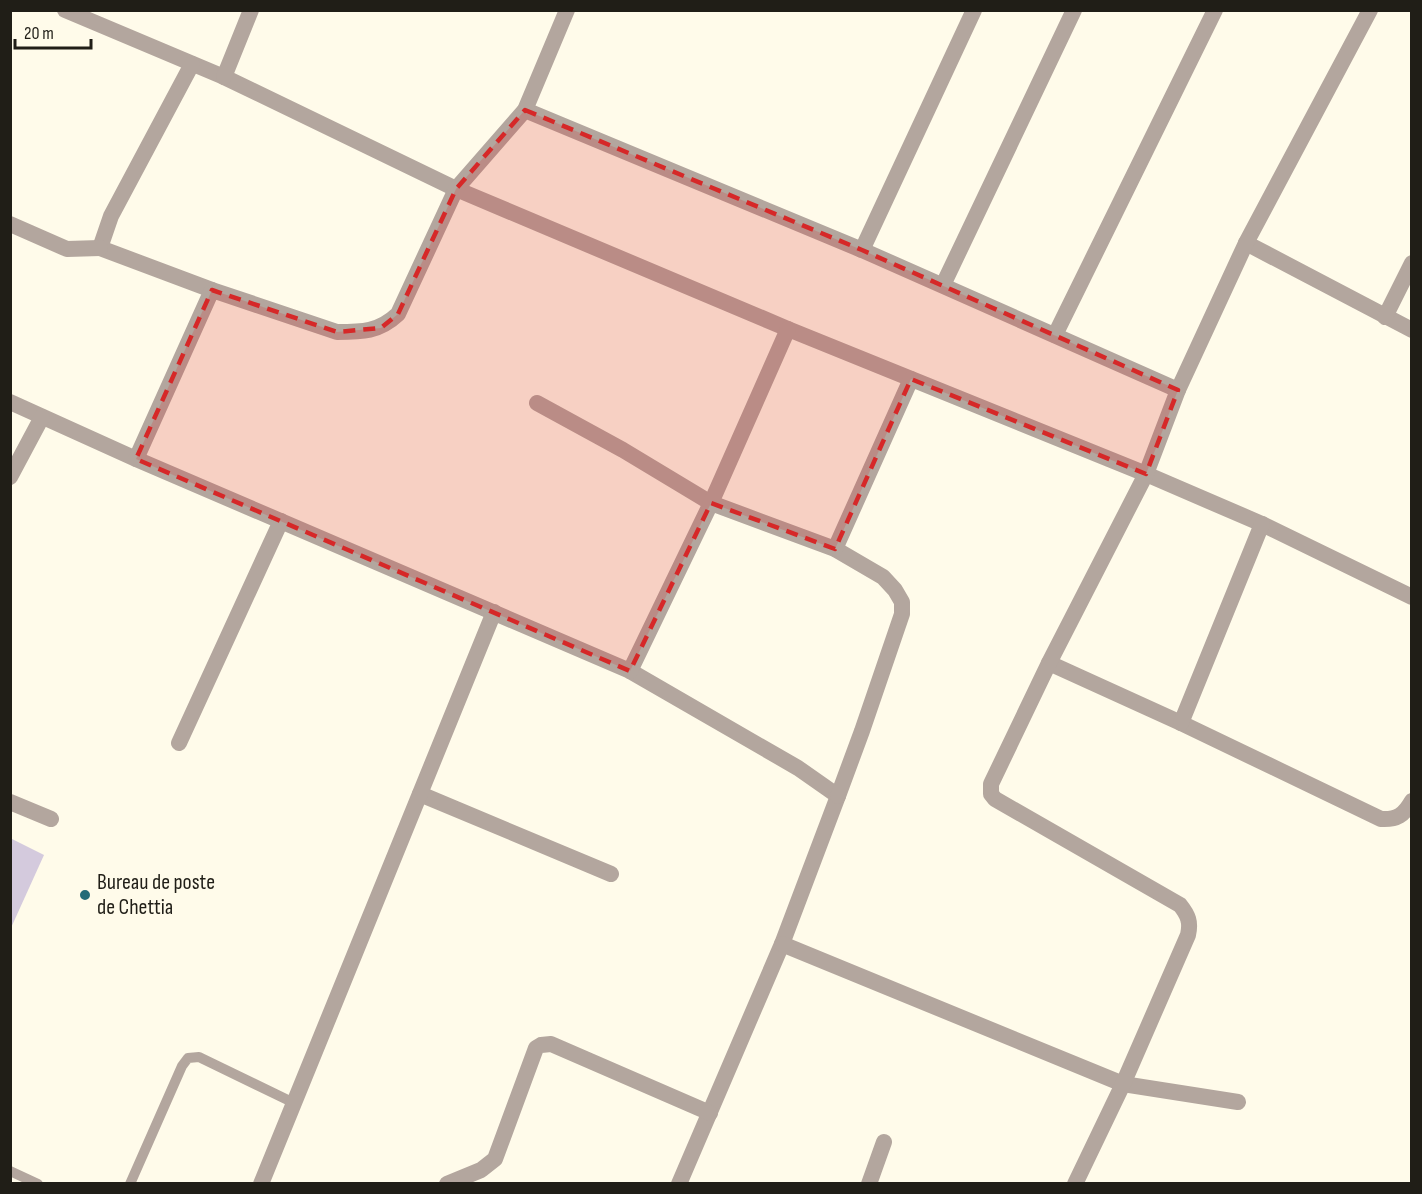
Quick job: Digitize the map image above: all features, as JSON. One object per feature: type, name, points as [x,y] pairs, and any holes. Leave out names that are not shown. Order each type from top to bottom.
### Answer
[{"type":"street","points":[[65,10],[224,77],[456,189],[788,329],[1146,474],[1262,524],[1412,597]]},
{"type":"street","points":[[224,77],[251,10]]},
{"type":"street","points":[[10,224],[67,249],[100,248],[212,290],[337,332],[358,332],[381,328],[398,314],[456,189],[525,110],[567,10]]},
{"type":"street","points":[[862,250],[974,10]]},
{"type":"street","points":[[943,285],[1074,10]]},
{"type":"street","points":[[1055,335],[1215,10]]},
{"type":"street","points":[[1075,1184],[1123,1084],[1188,935],[1190,925],[1188,915],[1180,905],[995,799],[991,794],[991,784],[1146,474],[1178,390],[1246,243],[1370,10]]},
{"type":"street","points":[[100,248],[111,216],[192,64]]},
{"type":"street","points":[[525,110],[862,250],[1178,390]]},
{"type":"street","points":[[1246,243],[1412,330]]},
{"type":"street","points":[[1385,316],[1412,263]]},
{"type":"street","points":[[136,459],[212,290]]},
{"type":"street","points":[[630,671],[711,503],[788,329]]},
{"type":"street","points":[[835,549],[911,378]]},
{"type":"street","points":[[10,402],[136,459],[630,671],[798,768],[837,796]]},
{"type":"street","points":[[537,403],[623,450],[711,503],[835,549],[884,578],[902,602],[902,614],[870,710],[782,944],[679,1184]]},
{"type":"street","points":[[10,477],[42,417]]},
{"type":"street","points":[[179,743],[282,521]]},
{"type":"street","points":[[1181,723],[1262,524]]},
{"type":"street","points":[[261,1184],[494,612]]},
{"type":"street","points":[[1050,663],[1381,819],[1391,820],[1400,817],[1406,813],[1412,801]]},
{"type":"street","points":[[420,794],[611,874]]},
{"type":"street","points":[[10,802],[51,819]]},
{"type":"street","points":[[782,944],[1123,1084],[1238,1102]]},
{"type":"street","points":[[447,1184],[481,1170],[495,1159],[536,1048],[541,1045],[551,1044],[710,1113]]},
{"type":"street","points":[[869,1184],[884,1142]]},
{"type":"lane","points":[[130,1184],[182,1066],[188,1058],[199,1057],[294,1103]]},
{"type":"lane","points":[[10,1172],[38,1184]]},
{"type":"highlighted area","points":[[525,110],[862,250],[1178,390],[1146,474],[911,379],[835,549],[711,503],[630,671],[136,459],[212,290],[337,332],[381,328],[398,314],[456,189]]},
{"type":"building","points":[[10,838],[44,855],[10,930]]},
{"type":"place","name":"Bureau de poste de Chettia","points":[[85,895]]}]
